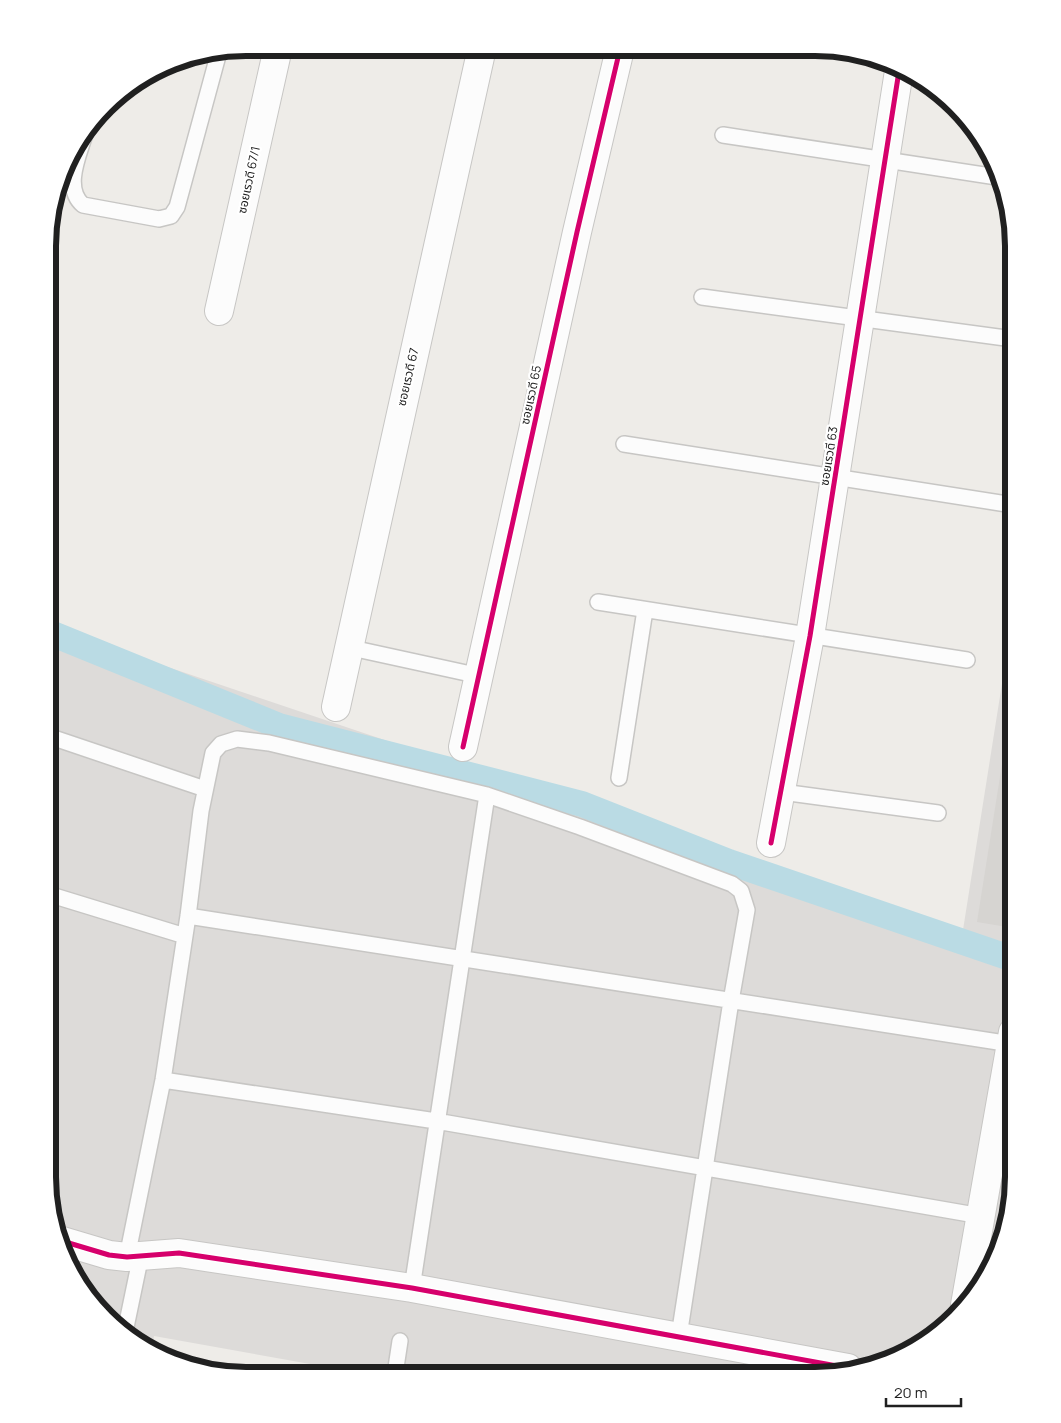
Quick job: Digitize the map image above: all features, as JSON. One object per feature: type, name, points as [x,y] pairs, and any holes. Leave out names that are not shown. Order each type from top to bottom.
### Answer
[{"type":"street","name":"ซอยเรวดี 67/1","points":[[219,312],[276,56]]},
{"type":"street","name":"ซอยเรวดี 67","points":[[336,707],[347,647],[480,56]]},
{"type":"street","name":"ซอยเรวดี 65","points":[[463,747],[577,232],[618,56]]},
{"type":"street","name":"ซอยเรวดี 63","points":[[771,843],[810,636],[898,76]]},
{"type":"street","points":[[968,1290],[1005,1078]]},
{"type":"street","points":[[68,1243],[109,1255],[134,1256],[178,1253],[412,1288],[834,1365]]},
{"type":"lane","points":[[78,159],[73,177],[77,200],[83,205],[158,220],[171,216],[177,207],[217,59]]},
{"type":"lane","points":[[723,134],[991,176]]},
{"type":"lane","points":[[702,297],[1005,338]]},
{"type":"lane","points":[[624,444],[1005,504]]},
{"type":"lane","points":[[598,602],[966,660]]},
{"type":"lane","points":[[619,778],[645,610]]},
{"type":"lane","points":[[347,647],[480,676]]},
{"type":"lane","points":[[56,739],[205,789]]},
{"type":"lane","points":[[126,1324],[134,1256],[185,936],[205,789],[213,753],[222,744],[237,739],[269,743],[487,796],[580,827],[723,881],[740,891],[747,910],[679,1336]]},
{"type":"lane","points":[[782,792],[938,813]]},
{"type":"lane","points":[[412,1288],[487,796]]},
{"type":"lane","points":[[56,896],[185,936]]},
{"type":"lane","points":[[188,916],[731,1001],[1005,1037]]},
{"type":"lane","points":[[163,1080],[436,1121],[981,1216]]},
{"type":"lane","points":[[396,1367],[400,1341]]},
{"type":"shaded area","points":[[56,629],[432,756],[568,789],[767,870],[963,930],[1005,665],[1005,1177],[1003,1202],[995,1238],[985,1261],[966,1293],[931,1328],[899,1347],[876,1357],[852,1363],[815,1367],[327,1367],[154,1336],[153,1342],[130,1328],[95,1293],[76,1261],[66,1238],[58,1202],[56,1177]]},
{"type":"building","points":[[1005,745],[1005,927],[977,922]]},
{"type":"waterway","points":[[56,635],[279,726],[582,804],[729,862],[1005,956]]},
{"type":"cycle path","points":[[463,747],[577,232],[618,56]]},
{"type":"cycle path","points":[[771,843],[810,636],[898,76]]},
{"type":"cycle path","points":[[68,1243],[109,1255],[127,1257],[179,1253],[412,1288],[834,1365]]}]
